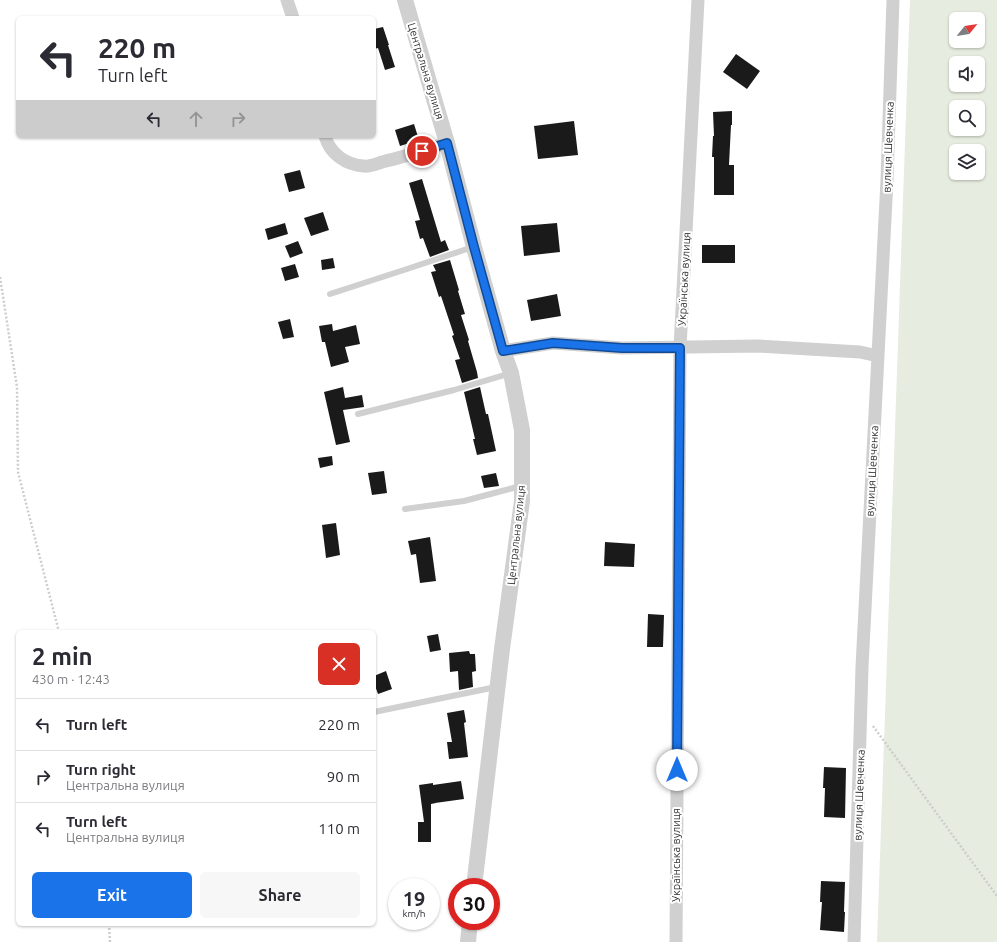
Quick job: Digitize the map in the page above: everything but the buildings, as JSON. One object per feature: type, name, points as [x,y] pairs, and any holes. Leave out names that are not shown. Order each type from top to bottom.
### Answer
[{"type":"street","points":[[287,0],[291,16]]},
{"type":"street","name":"Центральна вулиця","points":[[405,0],[447,143],[474,247],[510,373],[522,430],[522,502],[475,878]]},
{"type":"street","name":"Українська вулиця","points":[[676,942],[680,348],[698,0]]},
{"type":"street","name":"вулиця Шевченка","points":[[854,942],[862,667],[887,180],[893,0]]},
{"type":"street","points":[[325,138],[335,154],[348,163],[365,166],[409,156],[447,143]]},
{"type":"street","points":[[503,351],[553,343],[622,348],[758,346],[860,352],[878,356]]},
{"type":"street","points":[[468,942],[469,930]]},
{"type":"lane","points":[[330,294],[474,247]]},
{"type":"lane","points":[[358,414],[454,390],[510,373]]},
{"type":"lane","points":[[405,509],[464,501],[522,486]]},
{"type":"lane","points":[[376,712],[498,686]]},
{"type":"path","points":[[0,277],[17,387],[18,472],[58,630]]},
{"type":"path","points":[[861,709],[997,896]]},
{"type":"path","points":[[109,926],[110,942]]},
{"type":"shaded area","points":[[910,0],[997,0],[997,942],[877,942]]},
{"type":"route","points":[[422,151],[447,143],[503,351],[553,343],[622,348],[680,348],[677,770]]}]
